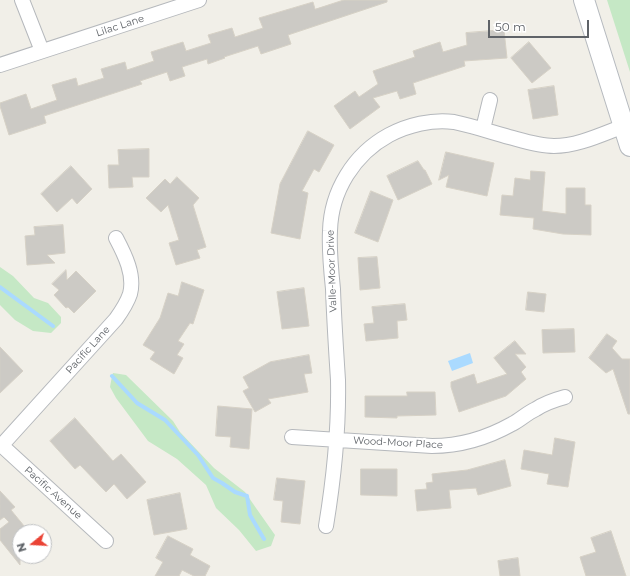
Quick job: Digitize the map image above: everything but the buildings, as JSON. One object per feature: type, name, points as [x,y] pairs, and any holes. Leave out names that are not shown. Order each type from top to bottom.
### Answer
[{"type":"street","points":[[22,0],[42,51]]},
{"type":"street","name":"Lilac Lane","points":[[0,65],[199,0]]},
{"type":"street","points":[[584,0],[630,146]]},
{"type":"street","points":[[483,129],[490,100]]},
{"type":"street","name":"Valle-Moor Drive","points":[[326,526],[332,493],[337,440],[338,380],[330,231],[334,204],[338,190],[345,178],[372,146],[395,132],[419,124],[442,121],[453,122],[530,143],[555,146],[579,142],[624,126]]},
{"type":"street","name":"Pacific Lane","points":[[1,445],[116,319],[124,308],[130,295],[131,282],[129,266],[116,238]]},
{"type":"street","name":"Wood-Moor Place","points":[[292,437],[432,446],[463,443],[488,436],[514,423],[543,404],[564,397]]},
{"type":"street","name":"Pacific Avenue","points":[[1,445],[106,541]]},
{"type":"green space","points":[[607,0],[630,0],[630,72]]},
{"type":"green space","points":[[0,267],[13,276],[34,298],[48,303],[61,317],[61,323],[51,333],[33,331],[15,320],[0,305]]},
{"type":"green space","points":[[113,373],[126,375],[173,421],[180,432],[214,468],[245,492],[275,535],[271,546],[256,551],[239,530],[216,508],[206,485],[177,459],[148,441],[116,398],[110,387]]},
{"type":"water","points":[[470,353],[473,363],[452,371],[448,361]]},
{"type":"waterway","points":[[0,287],[53,326]]},
{"type":"waterway","points":[[112,376],[137,403],[165,420],[198,455],[213,478],[235,492],[247,496],[250,515],[264,539]]}]
